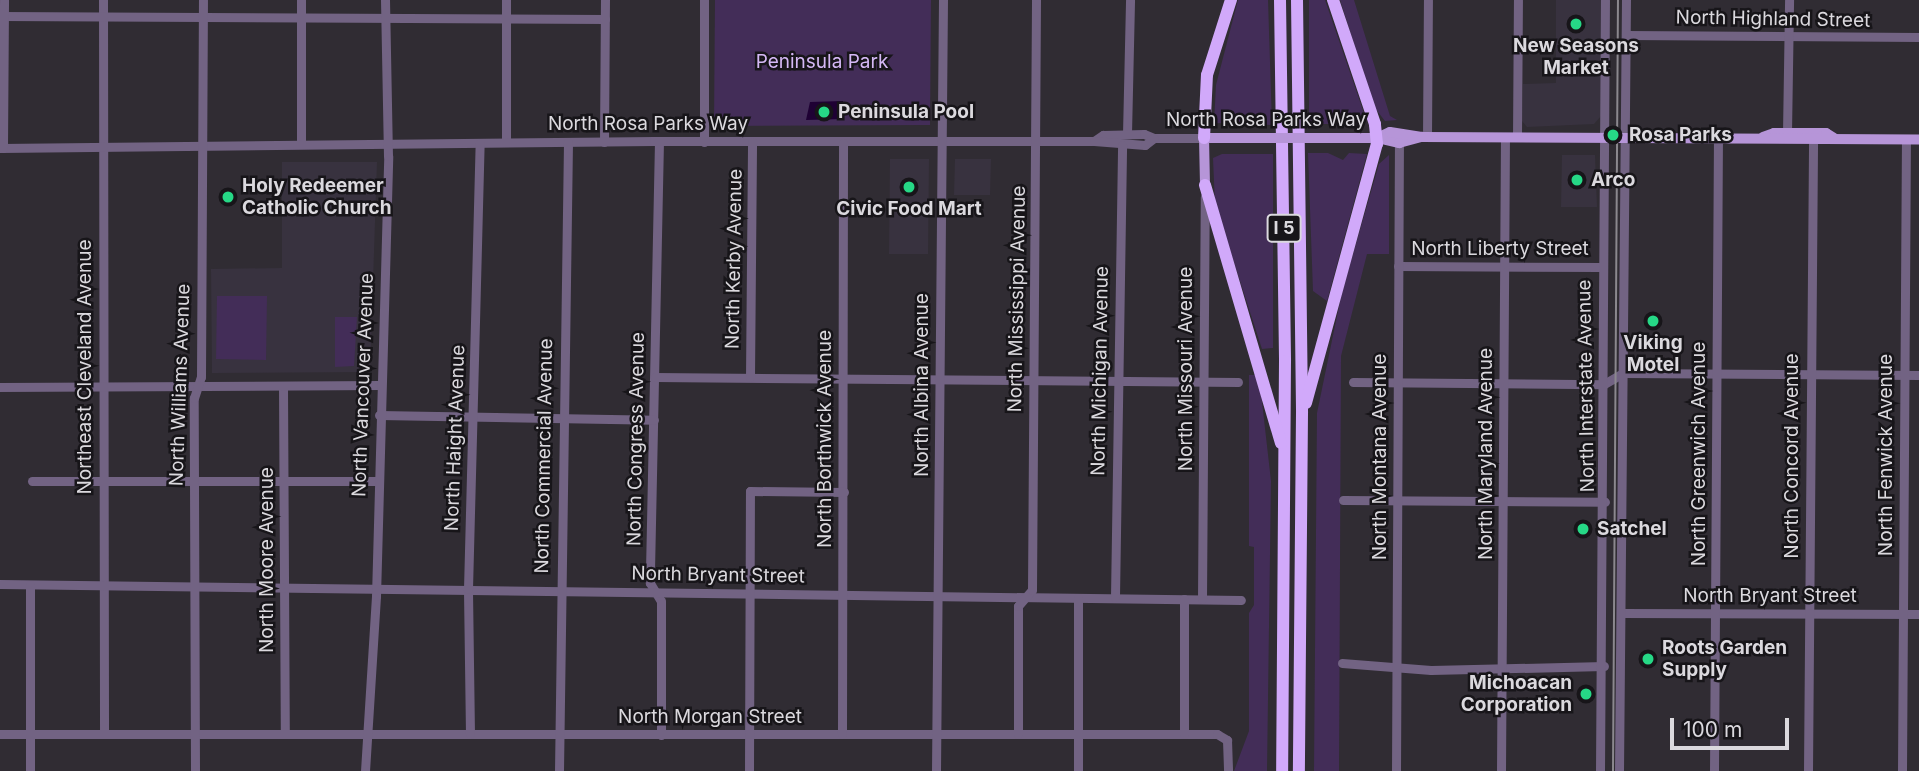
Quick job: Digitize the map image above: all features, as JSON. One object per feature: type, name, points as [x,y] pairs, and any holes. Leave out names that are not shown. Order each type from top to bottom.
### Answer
[{"type":"highway","points":[[1203,138],[1207,75],[1231,0]]},
{"type":"highway","name":"I 5","points":[[1280,0],[1284,456],[1282,770]]},
{"type":"highway","name":"I 5","points":[[1297,0],[1302,413],[1299,771]]},
{"type":"highway","points":[[1302,413],[1319,365],[1377,138],[1334,0]]},
{"type":"highway","points":[[1205,185],[1284,456]]},
{"type":"main road","name":"North Rosa Parks Way","points":[[1377,138],[1390,132],[1424,137],[1718,136],[1813,142],[1834,138],[1919,140]]},
{"type":"main road","name":"North Rosa Parks Way","points":[[1763,137],[1787,133],[1826,133],[1834,138]]},
{"type":"main road","name":"North Rosa Parks Way","points":[[1203,138],[1377,138],[1399,143],[1424,137]]},
{"type":"main road","name":"North Missouri Avenue","points":[[1203,138],[1205,185]]},
{"type":"street","points":[[2,148],[4,0]]},
{"type":"street","name":"Northeast Cleveland Avenue","points":[[103,0],[104,734]]},
{"type":"street","name":"North Williams Avenue","points":[[195,771],[193,481],[202,145],[202,0]]},
{"type":"street","points":[[301,0],[301,144]]},
{"type":"street","name":"North Vancouver Avenue","points":[[365,771],[376,589],[388,144],[385,0]]},
{"type":"street","points":[[506,0],[506,142]]},
{"type":"street","points":[[604,142],[605,0]]},
{"type":"street","points":[[704,0],[704,142]]},
{"type":"street","name":"North Albina Avenue","points":[[936,771],[943,0]]},
{"type":"street","name":"North Mississippi Avenue","points":[[1018,734],[1018,606],[1032,590],[1037,0]]},
{"type":"street","points":[[1127,134],[1130,0]]},
{"type":"street","points":[[1424,137],[1428,0]]},
{"type":"street","name":"North Maryland Avenue","points":[[1501,771],[1504,267],[1518,0]]},
{"type":"street","name":"North Interstate Avenue","points":[[1601,771],[1605,502],[1602,267],[1605,0]]},
{"type":"street","name":"North Interstate Avenue","points":[[1619,771],[1626,0]]},
{"type":"street","points":[[1787,133],[1789,0]]},
{"type":"street","points":[[2,16],[605,19]]},
{"type":"street","name":"North Highland Street","points":[[1626,35],[1919,37]]},
{"type":"street","name":"North Rosa Parks Way","points":[[1094,141],[1103,135],[1127,134],[1154,138],[1203,138]]},
{"type":"street","name":"North Greenwich Avenue","points":[[1714,771],[1718,136]]},
{"type":"street","name":"North Rosa Parks Way","points":[[2,148],[659,141],[1094,141],[1145,145],[1154,138]]},
{"type":"street","name":"North Fenwick Avenue","points":[[1902,771],[1906,139]]},
{"type":"street","name":"North Congress Avenue","points":[[659,141],[650,583],[661,601],[661,734]]},
{"type":"street","name":"North Haight Avenue","points":[[470,734],[468,589],[480,142]]},
{"type":"street","name":"North Commercial Avenue","points":[[559,771],[559,590],[568,142]]},
{"type":"street","name":"North Kerby Avenue","points":[[750,377],[752,142]]},
{"type":"street","name":"North Concord Avenue","points":[[1808,771],[1813,142]]},
{"type":"street","name":"North Borthwick Avenue","points":[[842,734],[843,143]]},
{"type":"street","name":"North Montana Avenue","points":[[1396,771],[1399,143]]},
{"type":"street","name":"North Michigan Avenue","points":[[1115,597],[1122,145]]},
{"type":"street","name":"North Missouri Avenue","points":[[1202,599],[1205,185]]},
{"type":"street","name":"North Liberty Street","points":[[1398,266],[1602,267]]},
{"type":"street","points":[[1353,382],[1604,384],[1623,373],[1919,375]]},
{"type":"street","points":[[655,377],[1238,382]]},
{"type":"street","points":[[0,387],[380,385]]},
{"type":"street","name":"North Moore Avenue","points":[[283,386],[285,734]]},
{"type":"street","points":[[379,415],[654,420]]},
{"type":"street","points":[[32,481],[378,481]]},
{"type":"street","points":[[749,771],[750,491],[844,492]]},
{"type":"street","points":[[1343,500],[1605,502]]},
{"type":"street","name":"North Bryant Street","points":[[0,584],[1241,600]]},
{"type":"street","points":[[30,584],[30,771]]},
{"type":"street","points":[[1078,598],[1078,771]]},
{"type":"street","points":[[1184,599],[1184,734]]},
{"type":"street","name":"North Bryant Street","points":[[1622,613],[1919,614]]},
{"type":"street","points":[[1342,663],[1396,665],[1431,670],[1502,666],[1604,666]]},
{"type":"street","name":"North Morgan Street","points":[[0,734],[1184,734],[1224,737],[1228,771]]},
{"type":"shaded area","points":[[1556,0],[1601,0],[1601,116],[1594,124],[1527,127],[1522,121],[1523,84],[1556,83]]},
{"type":"shaded area","name":"Peninsula Pool","points":[[843,101],[843,119],[806,120],[810,102]]},
{"type":"shaded area","points":[[1562,155],[1595,155],[1597,207],[1561,207]]},
{"type":"shaded area","points":[[890,159],[929,159],[928,254],[889,254]]},
{"type":"shaded area","points":[[955,159],[991,159],[990,195],[954,195]]},
{"type":"shaded area","points":[[282,162],[377,162],[370,372],[212,373],[211,269],[282,268]]},
{"type":"green space","name":"Peninsula Park","points":[[715,0],[931,0],[930,125],[714,126]]},
{"type":"green space","points":[[1238,0],[1268,0],[1272,125],[1214,123],[1216,85]]},
{"type":"green space","points":[[1309,0],[1325,0],[1365,116],[1359,124],[1309,124]]},
{"type":"green space","points":[[1340,0],[1354,0],[1390,116],[1397,120],[1385,121],[1374,107]]},
{"type":"green space","points":[[1308,153],[1328,153],[1343,160],[1349,153],[1367,154],[1327,301],[1313,291]]},
{"type":"green space","points":[[1222,154],[1273,154],[1273,348],[1262,349],[1215,204],[1213,158]]},
{"type":"green space","points":[[1389,155],[1389,254],[1367,254],[1341,356],[1339,771],[1314,771],[1317,413],[1342,292],[1379,164]]},
{"type":"green space","points":[[217,296],[267,296],[266,360],[216,359]]},
{"type":"green space","points":[[335,317],[357,317],[354,366],[335,367]]},
{"type":"green space","points":[[1249,375],[1256,375],[1261,393],[1271,481],[1267,771],[1234,771],[1249,731],[1249,613],[1254,605],[1254,547],[1249,546]]},
{"type":"tram line","points":[[1613,771],[1618,0]]},
{"type":"place","name":"New Seasons Market","points":[[1576,24]]},
{"type":"place","name":"Peninsula Pool","points":[[824,112]]},
{"type":"place","name":"Rosa Parks","points":[[1613,135]]},
{"type":"place","name":"Arco","points":[[1577,180]]},
{"type":"place","name":"Civic Food Mart","points":[[909,187]]},
{"type":"place","name":"Holy Redeemer Catholic Church","points":[[228,197]]},
{"type":"place","name":"Viking Motel","points":[[1653,321]]},
{"type":"place","name":"Satchel","points":[[1583,529]]},
{"type":"place","name":"Roots Garden Supply","points":[[1648,659]]},
{"type":"place","name":"Michoacan Corporation","points":[[1586,694]]}]
